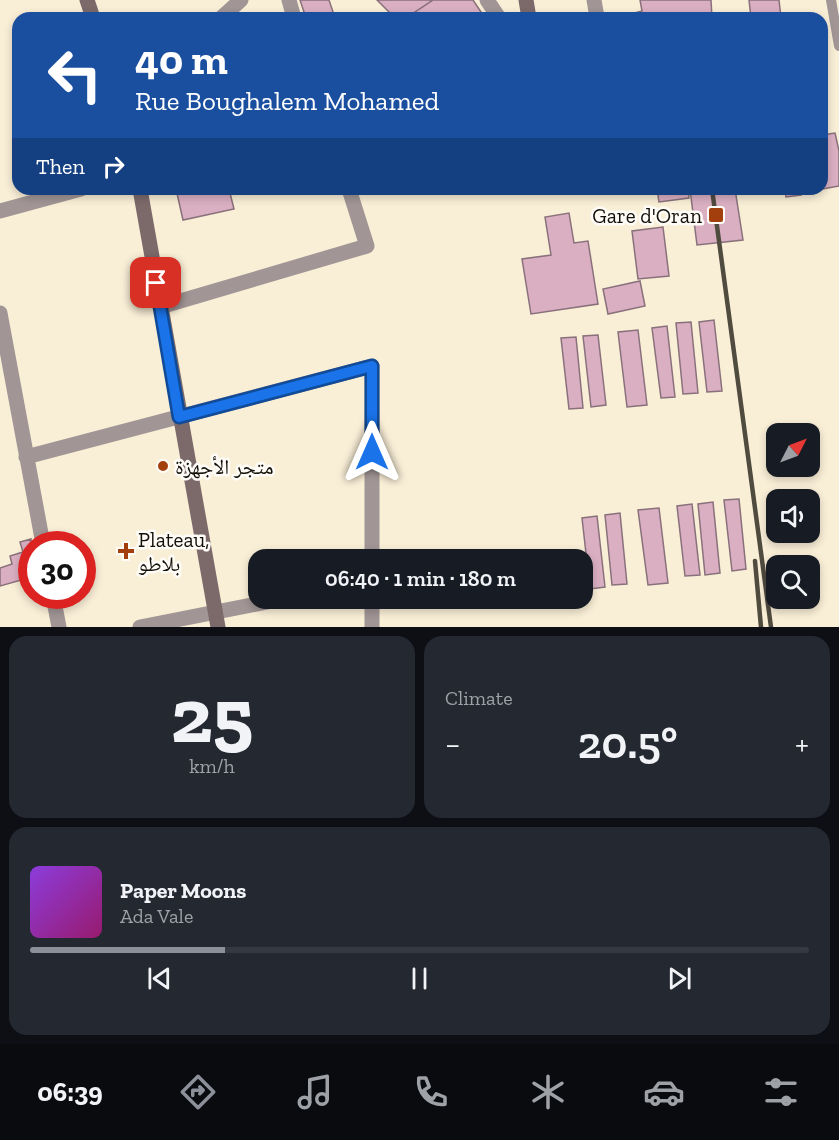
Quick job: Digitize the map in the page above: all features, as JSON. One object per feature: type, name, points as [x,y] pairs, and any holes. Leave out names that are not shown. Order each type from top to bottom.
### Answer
[{"type":"main road","points":[[141,195],[217,620]]},
{"type":"street","points":[[228,12],[241,0]]},
{"type":"street","points":[[0,211],[59,195]]},
{"type":"street","points":[[160,307],[367,246],[351,195]]},
{"type":"street","points":[[0,313],[40,531]]},
{"type":"street","points":[[26,457],[372,366],[372,549]]},
{"type":"street","points":[[56,609],[59,627]]},
{"type":"street","points":[[140,627],[217,620],[252,609]]},
{"type":"street","points":[[372,609],[372,627]]},
{"type":"lane","points":[[831,0],[839,46]]},
{"type":"building","points":[[300,0],[329,0],[333,12],[304,12]]},
{"type":"building","points":[[377,0],[433,0],[415,12],[389,12]]},
{"type":"building","points":[[433,0],[473,0],[481,12],[415,12]]},
{"type":"building","points":[[640,0],[711,0],[712,12],[638,12],[642,11]]},
{"type":"building","points":[[749,0],[779,0],[780,12],[750,12]]},
{"type":"building","points":[[835,133],[839,151],[839,186],[828,188],[828,134]]},
{"type":"building","points":[[177,195],[230,195],[234,209],[183,220]]},
{"type":"building","points":[[658,195],[689,195],[689,198],[659,202]]},
{"type":"building","name":"Gare d'Oran","points":[[691,195],[736,195],[743,240],[697,245]]},
{"type":"building","points":[[569,213],[574,243],[588,241],[598,304],[531,314],[522,259],[551,255],[545,217]]},
{"type":"building","points":[[663,227],[669,276],[638,279],[632,231]]},
{"type":"building","points":[[640,281],[645,306],[608,314],[603,289]]},
{"type":"building","points":[[714,320],[722,391],[707,392],[699,322]]},
{"type":"building","points":[[691,322],[698,393],[683,394],[676,323]]},
{"type":"building","points":[[667,326],[675,397],[661,398],[652,328]]},
{"type":"building","points":[[638,330],[647,405],[627,407],[618,332]]},
{"type":"building","points":[[598,335],[606,405],[591,407],[583,336]]},
{"type":"building","points":[[576,337],[583,408],[569,409],[561,338]]},
{"type":"building","points":[[739,499],[746,569],[732,571],[724,500]]},
{"type":"building","points":[[713,502],[720,573],[705,575],[698,504]]},
{"type":"building","points":[[692,504],[700,575],[685,576],[677,506]]},
{"type":"building","points":[[659,508],[668,583],[648,585],[638,510]]},
{"type":"building","points":[[620,513],[627,584],[612,585],[605,515]]},
{"type":"building","points":[[597,516],[605,587],[593,589],[593,549],[585,549],[582,518]]},
{"type":"building","points":[[18,554],[18,581],[0,586],[0,568],[12,564],[10,556]]},
{"type":"railway","points":[[713,195],[771,627]]},
{"type":"railway","points":[[755,561],[761,627]]},
{"type":"place","name":"Gare d'Oran","points":[[716,215]]},
{"type":"place","name":"متجر الأجهزة","points":[[163,466]]},
{"type":"place","name":"Plateau, بلاطو","points":[[126,551]]},
{"type":"route","points":[[156,283],[179,417],[372,366],[372,452]]}]
